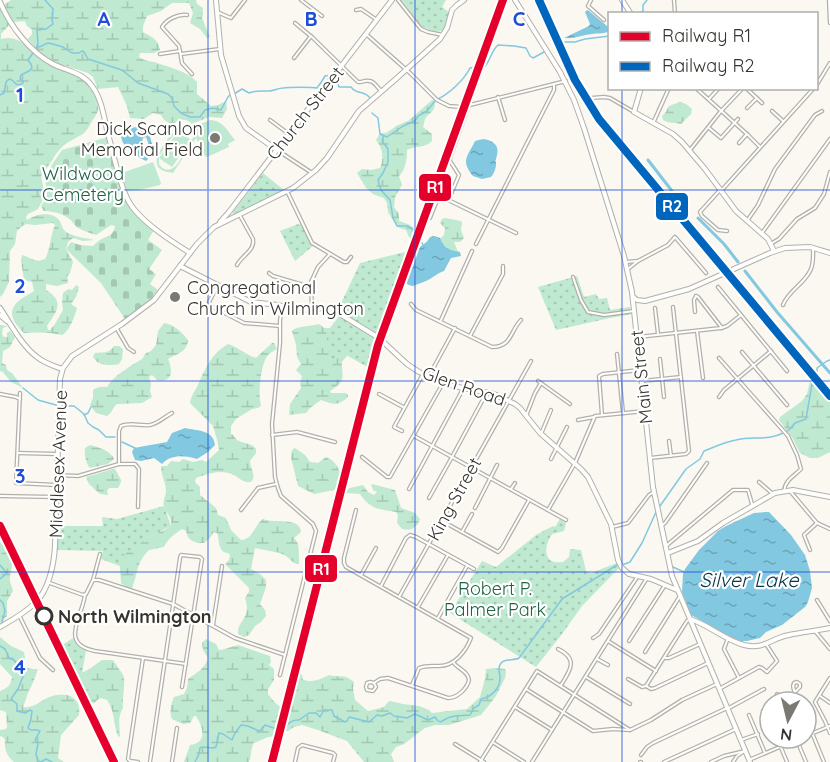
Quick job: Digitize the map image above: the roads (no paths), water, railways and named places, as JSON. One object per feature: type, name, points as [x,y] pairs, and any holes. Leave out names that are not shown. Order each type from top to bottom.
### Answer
[{"type":"street","points":[[216,0],[220,49],[242,124],[313,173]]},
{"type":"street","points":[[217,12],[231,18],[245,0]]},
{"type":"street","points":[[301,0],[319,11],[322,16]]},
{"type":"street","name":"Church Street","points":[[217,225],[392,0]]},
{"type":"street","points":[[398,0],[421,29],[443,35]]},
{"type":"street","name":"Middlesex Avenue","points":[[0,627],[38,600],[47,582],[54,556],[62,369],[72,356],[154,300],[200,241],[217,225],[288,191],[313,173],[327,158],[357,113],[443,35],[452,10],[464,0]]},
{"type":"street","name":"Main Street","points":[[515,0],[566,81],[584,128],[626,262],[633,297],[654,492],[661,526],[677,590],[749,761]]},
{"type":"street","points":[[591,0],[588,5],[604,20]]},
{"type":"street","points":[[829,0],[830,23]]},
{"type":"street","points":[[0,2],[9,20],[35,51],[52,63],[79,74],[90,83],[100,102],[128,200],[150,224],[169,240],[190,253]]},
{"type":"street","points":[[356,10],[361,9],[377,20]]},
{"type":"street","points":[[187,15],[177,16],[162,28],[179,46],[182,63],[192,74]]},
{"type":"street","points":[[295,23],[359,82],[369,80],[382,92]]},
{"type":"street","points":[[366,34],[440,103],[454,107],[566,81]]},
{"type":"street","points":[[294,58],[311,36]]},
{"type":"street","points":[[160,54],[220,49]]},
{"type":"street","points":[[818,82],[830,63]]},
{"type":"street","points":[[476,244],[555,84]]},
{"type":"street","points":[[634,112],[640,90]]},
{"type":"street","points":[[653,123],[668,90]]},
{"type":"street","points":[[699,90],[759,147]]},
{"type":"street","points":[[709,99],[717,90]]},
{"type":"street","points":[[690,151],[721,111],[742,90]]},
{"type":"street","points":[[747,90],[762,104]]},
{"type":"street","points":[[727,231],[718,230],[700,212],[812,90]]},
{"type":"street","points":[[498,98],[505,120]]},
{"type":"street","points":[[591,98],[610,98],[675,136],[690,151],[733,208],[762,233],[771,243],[774,251]]},
{"type":"street","points":[[747,108],[757,98]]},
{"type":"street","points":[[449,200],[459,175],[450,158],[469,105]]},
{"type":"street","points":[[772,111],[783,122]]},
{"type":"street","points":[[747,221],[758,205],[775,169],[815,115],[822,111]]},
{"type":"street","points":[[709,128],[721,138],[738,119]]},
{"type":"street","points":[[270,120],[289,134]]},
{"type":"street","points":[[739,143],[747,134]]},
{"type":"street","points":[[762,233],[830,138]]},
{"type":"street","points":[[771,243],[779,239],[797,219],[815,208],[824,194],[830,172]]},
{"type":"street","points":[[288,191],[312,242],[345,263],[351,257]]},
{"type":"street","points":[[430,218],[438,198],[442,197],[516,232]]},
{"type":"street","points":[[229,212],[232,215],[238,215],[254,242],[252,248],[237,265]]},
{"type":"street","points":[[628,269],[668,245],[675,237],[706,273]]},
{"type":"street","points":[[573,277],[588,312],[607,315],[634,311],[638,303],[689,289],[774,251],[795,247],[813,248],[830,253]]},
{"type":"street","points":[[783,305],[811,270],[813,248]]},
{"type":"street","points":[[440,321],[472,251]]},
{"type":"street","points":[[312,309],[310,287],[317,270],[330,254]]},
{"type":"street","points":[[626,262],[638,261]]},
{"type":"street","name":"Glen Road","points":[[180,266],[251,302],[301,310],[327,309],[341,314],[380,339],[407,364],[423,374],[463,389],[487,392],[519,407],[541,434],[588,477],[612,527],[620,565],[627,573],[638,576]]},
{"type":"street","points":[[470,336],[502,274],[503,266]]},
{"type":"street","points":[[268,273],[310,287]]},
{"type":"street","points":[[218,285],[209,302],[212,307],[244,323],[280,326]]},
{"type":"street","points":[[718,287],[787,371]]},
{"type":"street","points":[[633,297],[664,296]]},
{"type":"street","points":[[695,312],[696,296],[722,328]]},
{"type":"street","points":[[633,297],[645,301]]},
{"type":"street","points":[[411,304],[416,310],[490,347],[500,346],[508,341],[521,320]]},
{"type":"street","points":[[280,675],[316,531],[313,524],[282,497],[276,483],[272,422],[283,306]]},
{"type":"street","points":[[650,458],[688,453],[673,307]]},
{"type":"street","points":[[655,308],[658,335]]},
{"type":"street","points":[[1,312],[35,356],[62,369]]},
{"type":"street","points":[[637,337],[722,328],[741,315]]},
{"type":"street","points":[[116,328],[128,348],[135,352]]},
{"type":"street","points":[[429,377],[455,328]]},
{"type":"street","points":[[697,331],[703,378]]},
{"type":"street","points":[[719,397],[771,351]]},
{"type":"street","points":[[742,352],[787,405]]},
{"type":"street","points":[[617,354],[623,413]]},
{"type":"street","points":[[719,357],[785,433],[794,448],[801,470],[789,479],[784,488],[817,524],[830,530]]},
{"type":"street","points":[[660,359],[664,397]]},
{"type":"street","name":"King Street","points":[[399,597],[531,361]]},
{"type":"street","points":[[602,415],[599,376],[640,370]]},
{"type":"street","points":[[402,431],[394,427],[423,374]]},
{"type":"street","points":[[642,381],[681,377]]},
{"type":"street","points":[[526,416],[540,382],[570,404]]},
{"type":"street","points":[[362,457],[389,478],[443,383]]},
{"type":"street","points":[[409,489],[463,389]]},
{"type":"street","points":[[429,498],[487,392]]},
{"type":"street","points":[[20,393],[16,483],[56,485]]},
{"type":"street","points":[[0,394],[20,399]]},
{"type":"street","points":[[379,394],[404,408]]},
{"type":"street","points":[[541,434],[551,410]]},
{"type":"street","points":[[578,420],[645,411]]},
{"type":"street","points":[[119,464],[121,426],[154,424],[172,413]]},
{"type":"street","points":[[548,510],[575,463],[594,417]]},
{"type":"street","points":[[551,459],[567,427]]},
{"type":"street","points":[[272,435],[297,432],[335,442]]},
{"type":"street","points":[[414,436],[566,520]]},
{"type":"street","points":[[669,441],[671,456]]},
{"type":"street","points":[[17,453],[57,454]]},
{"type":"street","points":[[661,526],[707,463]]},
{"type":"street","points":[[56,475],[80,476],[119,464],[132,464],[138,467],[138,507]]},
{"type":"street","points":[[475,508],[497,465]]},
{"type":"street","points":[[241,510],[258,487],[276,483]]},
{"type":"street","points":[[511,489],[514,483]]},
{"type":"street","points":[[759,483],[773,494]]},
{"type":"street","points":[[666,546],[736,489],[748,490],[753,507]]},
{"type":"street","points":[[668,554],[699,541],[723,523],[773,494],[787,490],[799,490],[830,497]]},
{"type":"street","points":[[612,527],[628,523],[649,495],[654,492]]},
{"type":"street","points":[[0,496],[56,497]]},
{"type":"street","points":[[442,521],[498,552],[502,549],[530,500]]},
{"type":"street","points":[[356,510],[344,558],[346,567],[471,638],[462,655],[453,661],[443,666],[420,667],[412,685]]},
{"type":"street","points":[[462,531],[472,514]]},
{"type":"street","points":[[810,550],[804,535],[817,524]]},
{"type":"street","points":[[380,586],[406,538],[411,535],[474,569]]},
{"type":"street","points":[[361,576],[376,548]]},
{"type":"street","points":[[100,554],[93,580],[85,595],[74,637],[87,649],[187,664]]},
{"type":"street","points":[[150,762],[180,555],[201,559],[182,687]]},
{"type":"street","points":[[418,607],[449,555]]},
{"type":"street","points":[[213,626],[222,566]]},
{"type":"street","points":[[438,618],[467,566]]},
{"type":"street","points":[[593,639],[599,634],[638,576],[677,590]]},
{"type":"street","points":[[532,762],[647,578]]},
{"type":"street","points":[[93,580],[173,604],[237,639],[285,655]]},
{"type":"street","points":[[47,582],[85,595]]},
{"type":"street","points":[[629,641],[665,585]]},
{"type":"street","points":[[645,651],[680,596]]},
{"type":"street","points":[[817,600],[830,621]]},
{"type":"street","points":[[19,615],[40,658],[53,670]]},
{"type":"street","points":[[644,687],[690,619],[728,638],[754,646],[766,644],[785,635],[830,628]]},
{"type":"street","points":[[815,631],[830,649]]},
{"type":"street","points":[[728,638],[724,649],[739,678]]},
{"type":"street","points":[[608,641],[656,671]]},
{"type":"street","points":[[665,658],[700,644]]},
{"type":"street","points":[[719,689],[760,667],[767,672],[777,661],[766,644]]},
{"type":"street","points":[[558,649],[568,656],[571,663],[570,670],[561,686]]},
{"type":"street","points":[[138,762],[128,760],[143,658]]},
{"type":"street","points":[[597,659],[608,665]]},
{"type":"street","points":[[374,683],[388,678],[449,698],[455,697],[468,685],[469,679],[467,674],[453,661]]},
{"type":"street","points":[[628,679],[644,687],[654,688],[708,663]]},
{"type":"street","points":[[455,744],[482,761],[537,670],[630,730]]},
{"type":"street","points":[[585,676],[630,704]]},
{"type":"street","points":[[830,679],[816,700],[829,726],[830,733]]},
{"type":"street","points":[[526,689],[596,732],[613,729],[630,730],[651,720],[682,700],[717,684]]},
{"type":"street","points":[[641,755],[648,746],[656,741],[727,709],[764,689]]},
{"type":"street","points":[[819,696],[830,703]]},
{"type":"street","points":[[514,707],[552,730]]},
{"type":"street","points":[[741,740],[758,734],[749,715]]},
{"type":"street","points":[[172,762],[177,728]]},
{"type":"street","points":[[664,762],[736,729]]},
{"type":"street","points":[[493,742],[524,762]]},
{"type":"street","points":[[295,762],[298,747],[302,745],[331,752],[334,755],[333,762]]},
{"type":"street","points":[[818,748],[824,762]]},
{"type":"street","points":[[749,761],[772,750]]},
{"type":"street","points":[[711,762],[729,754],[745,751]]},
{"type":"street","points":[[732,762],[745,751]]},
{"type":"water","points":[[589,11],[607,26],[608,32],[564,38],[589,26],[585,12]]},
{"type":"water","points":[[150,127],[152,144],[149,145],[146,137],[142,142],[148,159],[146,161],[123,143],[121,137],[126,130]]},
{"type":"water","points":[[483,139],[494,144],[498,151],[493,174],[491,177],[482,179],[473,176],[469,171],[466,158],[475,141]]},
{"type":"water","points":[[434,236],[440,238],[447,248],[460,252],[461,256],[451,258],[444,271],[428,280],[413,286],[408,284],[405,278],[415,251]]},
{"type":"water","points":[[185,428],[208,433],[215,445],[197,459],[178,456],[169,458],[162,464],[154,458],[135,460],[132,452],[134,448],[167,442],[172,433]]},
{"type":"water","name":"Silver Lake","points":[[769,512],[791,535],[805,555],[812,588],[805,607],[782,625],[766,632],[760,638],[741,641],[691,615],[682,592],[683,574],[699,550],[718,531],[754,513]]},
{"type":"waterway","points":[[0,95],[4,93],[6,82],[9,79],[19,85],[23,83],[20,79],[21,75],[32,68],[28,60],[38,44],[37,30],[46,29],[53,24],[53,9],[45,0]]},
{"type":"waterway","points":[[641,12],[647,0]]},
{"type":"waterway","points":[[562,42],[608,36]]},
{"type":"waterway","points":[[37,47],[49,43],[63,47],[72,53],[82,51],[88,59],[122,70],[138,83],[168,94],[174,106],[181,113],[190,117],[200,117],[205,110],[213,108],[221,110],[230,95]]},
{"type":"waterway","points":[[482,69],[498,45],[526,48],[533,58],[544,52]]},
{"type":"waterway","points":[[438,99],[456,86],[470,68],[475,67]]},
{"type":"waterway","points":[[234,94],[242,89],[249,93],[279,88],[317,88],[325,76],[331,75]]},
{"type":"waterway","points":[[336,79],[339,87],[351,87],[370,98]]},
{"type":"waterway","points":[[372,113],[378,118],[380,134],[387,137],[415,121],[435,101]]},
{"type":"waterway","points":[[383,136],[383,142],[388,149],[388,162],[378,180],[379,184],[390,200],[397,226],[408,226],[415,232]]},
{"type":"waterway","points":[[648,160],[679,200]]},
{"type":"waterway","points":[[698,218],[738,262]]},
{"type":"waterway","points":[[420,239],[423,245]]},
{"type":"waterway","points":[[745,271],[830,373]]},
{"type":"waterway","points":[[786,432],[795,423],[806,419],[813,378],[817,373],[817,368],[830,360]]},
{"type":"waterway","points":[[23,388],[38,400],[56,405]]},
{"type":"waterway","points":[[62,406],[74,406],[84,414],[88,423],[106,437],[115,437]]},
{"type":"waterway","points":[[84,415],[91,407]]},
{"type":"waterway","points":[[660,506],[686,469],[700,459],[704,451],[732,441],[772,437],[783,433]]},
{"type":"waterway","points":[[122,442],[135,448]]},
{"type":"waterway","points":[[622,565],[630,562],[642,543],[656,512]]},
{"type":"waterway","points":[[0,565],[6,572],[0,579]]},
{"type":"waterway","points":[[195,762],[200,748],[216,747],[219,733],[232,740],[241,725],[259,731],[265,725],[282,731],[291,721],[299,720],[309,713],[316,713],[320,717],[324,710],[332,710],[334,716],[345,722],[349,717],[369,722],[377,715],[390,713],[407,718],[415,714],[428,720],[435,717],[440,722],[453,716],[470,715],[481,699],[497,689],[500,682],[501,663],[519,658],[562,599],[617,565]]},
{"type":"waterway","points":[[673,567],[684,572]]},
{"type":"waterway","points":[[0,600],[5,611],[2,622]]},
{"type":"waterway","points":[[0,646],[5,649],[9,658],[14,660],[24,674],[11,699],[17,704],[17,711],[25,713],[32,711],[28,728],[40,731],[35,740],[38,743],[36,754],[38,761],[46,759],[52,762]]},
{"type":"rail line","name":"R1","points":[[272,762],[378,345],[503,0]]},
{"type":"rail line","name":"R2","points":[[539,0],[575,80],[599,119],[830,396]]},
{"type":"rail line","name":"R1","points":[[0,526],[114,762]]},
{"type":"place","name":"Dick Scanlon Memorial Field","points":[[215,138]]},
{"type":"place","name":"Congregational Church in Wilmington","points":[[175,297]]},
{"type":"place","name":"North Wilmington","points":[[44,616]]},
{"type":"park label","name":"Wildwood Cemetery","points":[[83,183]]},
{"type":"park label","name":"Robert P. Palmer Park","points":[[495,598]]}]
